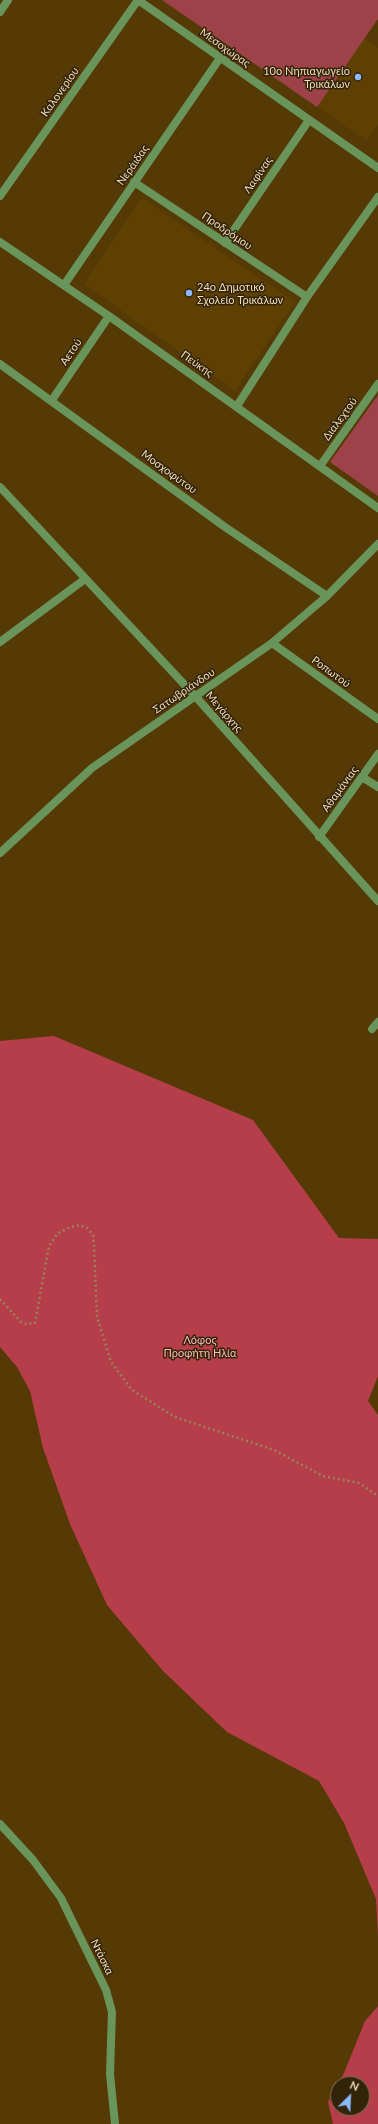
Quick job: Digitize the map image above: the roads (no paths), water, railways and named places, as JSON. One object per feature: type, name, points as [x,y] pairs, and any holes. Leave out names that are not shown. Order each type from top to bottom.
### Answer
[{"type":"street","points":[[0,12],[8,0]]},
{"type":"street","name":"Μεσοχώρας","points":[[138,0],[378,168]]},
{"type":"street","name":"Καλονερίου","points":[[0,196],[138,0]]},
{"type":"street","name":"Νεράιδας","points":[[64,285],[220,58]]},
{"type":"street","name":"Λαφίνας","points":[[225,243],[309,120]]},
{"type":"street","name":"Προδρόμου","points":[[134,182],[307,297]]},
{"type":"street","points":[[237,406],[307,297],[378,197]]},
{"type":"street","name":"Πεύκης","points":[[0,242],[237,406],[378,508]]},
{"type":"street","name":"Αετού","points":[[52,400],[109,316]]},
{"type":"street","name":"Μοσχοφύτου","points":[[0,364],[52,400],[225,527],[327,596]]},
{"type":"street","name":"Διαλεχτού","points":[[320,466],[378,384]]},
{"type":"street","name":"Μεγάρχης","points":[[0,487],[196,697],[378,901]]},
{"type":"street","name":"Σατωβριάνδου","points":[[0,853],[92,768],[196,697],[272,642],[327,596],[378,544]]},
{"type":"street","points":[[0,642],[85,579]]},
{"type":"street","name":"Ροπωτού","points":[[272,642],[378,719]]},
{"type":"street","name":"Αθαμάνιας","points":[[319,836],[378,754]]},
{"type":"street","points":[[362,777],[378,787]]},
{"type":"street","points":[[372,1029],[378,1022]]},
{"type":"street","name":"Ντάσκα","points":[[0,1824],[33,1860],[61,1898],[106,1990],[112,2012],[110,2074],[114,2124]]},
{"type":"place","name":"10ο Νηπιαγωγείο Τρικάλων","points":[[358,77]]},
{"type":"place","name":"24ο Δημοτικό Σχολείο Τρικάλων","points":[[189,293]]},
{"type":"park label","name":"Λόφος Προφήτη Ηλία","points":[[200,1346]]}]
